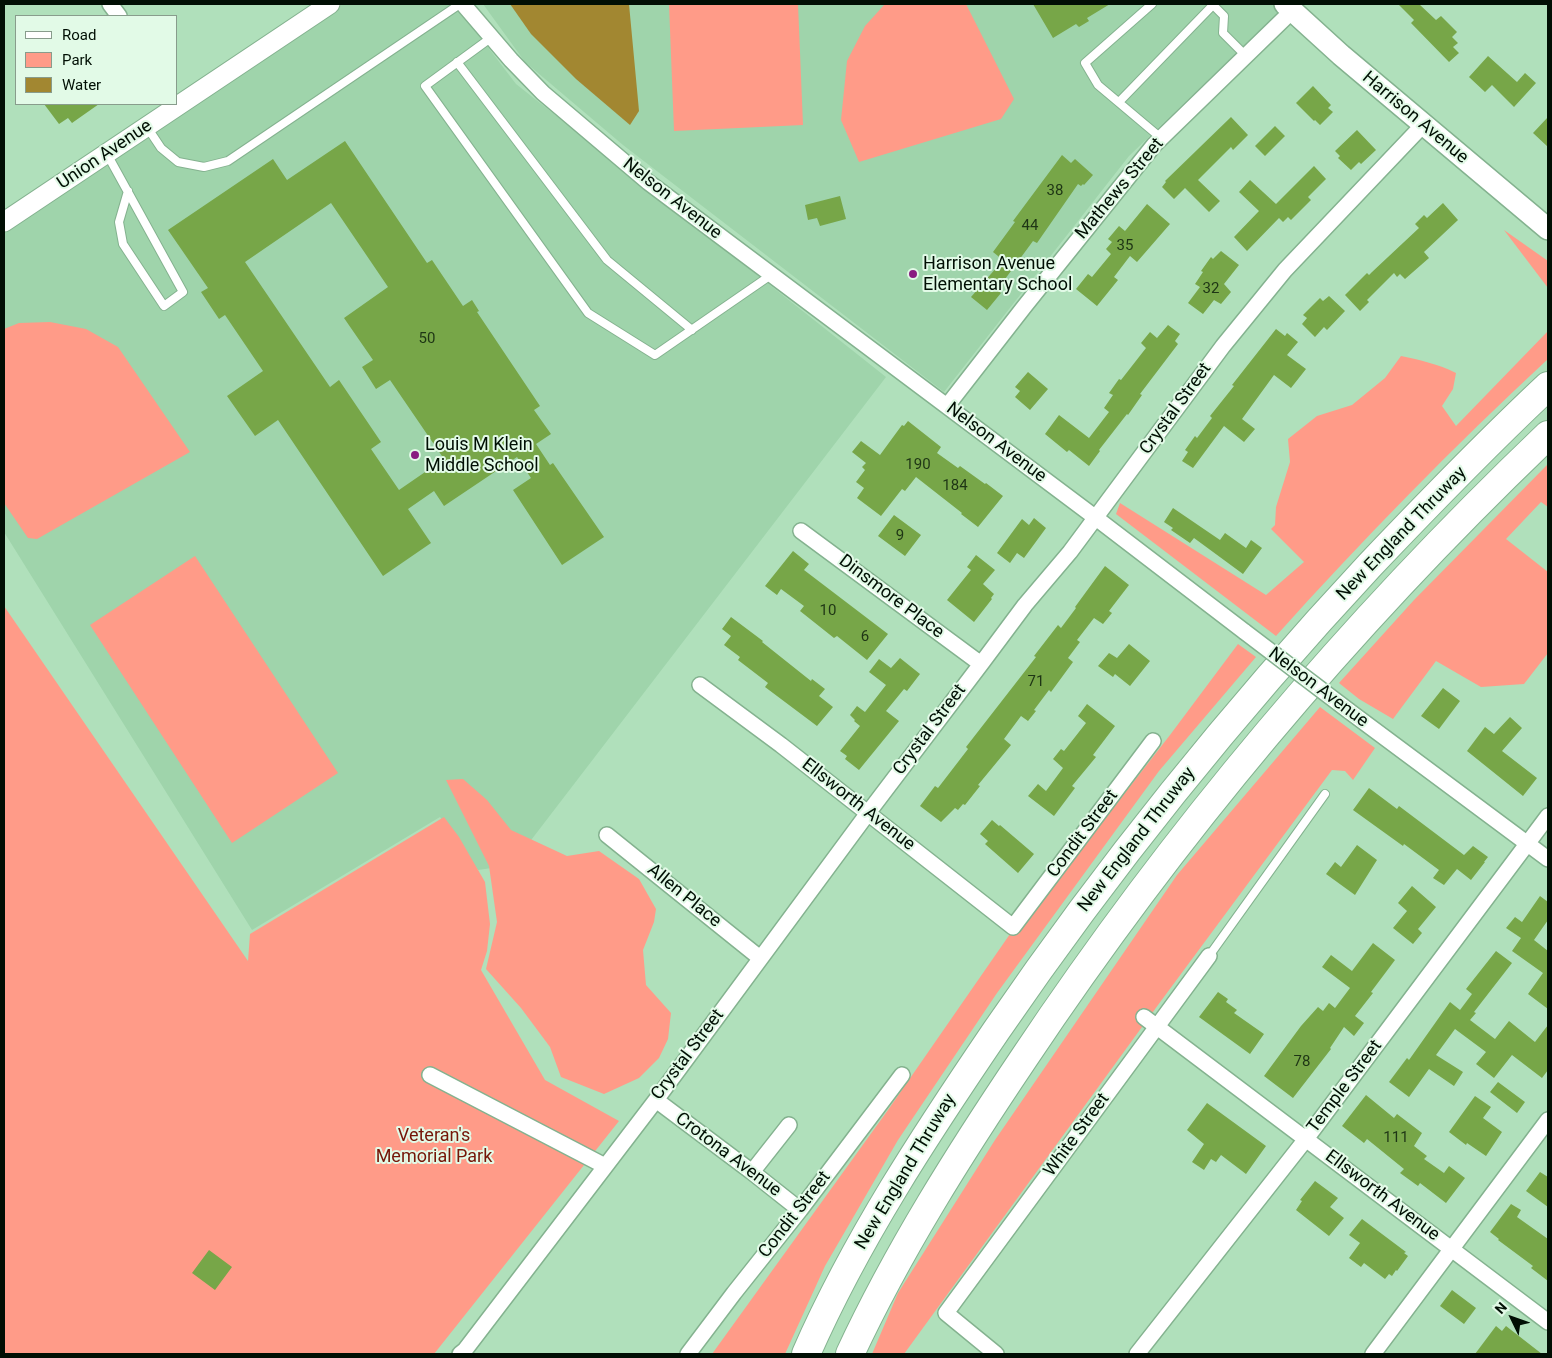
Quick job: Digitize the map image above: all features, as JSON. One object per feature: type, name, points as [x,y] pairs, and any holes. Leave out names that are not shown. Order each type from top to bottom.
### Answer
[{"type":"highway","name":"New England Thruway","points":[[806,1354],[834,1294],[890,1195],[922,1144],[1017,1000],[1119,861],[1227,726],[1302,640],[1420,512],[1548,386]]},
{"type":"highway","name":"New England Thruway","points":[[850,1354],[889,1276],[918,1224],[959,1158],[1043,1029],[1144,888],[1222,789],[1328,663],[1446,536],[1548,436]]},
{"type":"main road","name":"Harrison Avenue","points":[[1288,8],[1548,229]]},
{"type":"street","points":[[110,4],[118,15]]},
{"type":"street","name":"Union Avenue","points":[[178,104],[330,4]]},
{"type":"street","name":"Nelson Avenue","points":[[462,4],[543,93],[648,182],[1548,859]]},
{"type":"street","name":"Mathews Street","points":[[947,406],[1154,145],[1246,56],[1288,8]]},
{"type":"street","name":"Union Avenue","points":[[4,222],[147,127],[176,105]]},
{"type":"street","name":"Crystal Street","points":[[460,1354],[465,1350],[656,1100],[868,813],[1025,605],[1096,518],[1222,346],[1285,270],[1423,124]]},
{"type":"street","name":"Dinsmore Place","points":[[802,531],[981,664]]},
{"type":"street","name":"Ellsworth Avenue","points":[[700,685],[781,744],[1013,927]]},
{"type":"street","name":"Condit Street","points":[[1013,927],[1153,740]]},
{"type":"street","name":"Temple Street","points":[[1137,1354],[1306,1139],[1548,816]]},
{"type":"street","name":"Allen Place","points":[[607,834],[760,958]]},
{"type":"street","name":"White Street","points":[[996,1354],[946,1313],[1208,956]]},
{"type":"street","name":"Ellsworth Avenue","points":[[1144,1017],[1548,1322]]},
{"type":"street","points":[[430,1075],[605,1166]]},
{"type":"street","name":"Condit Street","points":[[688,1354],[902,1075]]},
{"type":"street","name":"Crotona Avenue","points":[[656,1100],[800,1210]]},
{"type":"street","points":[[1373,1354],[1548,1120]]},
{"type":"street","points":[[752,1172],[789,1124]]},
{"type":"lane","points":[[147,127],[160,148],[178,162],[204,167],[228,161],[462,4]]},
{"type":"lane","points":[[1152,4],[1085,63],[1098,85],[1161,138]]},
{"type":"lane","points":[[1119,102],[1213,4],[1224,16],[1222,33],[1246,56]]},
{"type":"lane","points":[[492,38],[425,86],[588,313],[655,356],[771,275]]},
{"type":"lane","points":[[457,62],[607,260],[692,330]]},
{"type":"lane","points":[[107,154],[128,191],[182,292],[164,306],[124,244],[119,222],[128,191]]},
{"type":"lane","points":[[1208,956],[1325,794]]},
{"type":"shaded area","name":"Louis M Klein Middle School","points":[[343,4],[455,4],[516,84],[886,377],[512,865],[478,870],[440,817],[252,930],[4,532],[4,232]]},
{"type":"shaded area","name":"Harrison Avenue Elementary School","points":[[483,4],[1279,4],[1283,8],[1129,156],[944,392],[623,145],[525,62]]},
{"type":"green space","points":[[669,4],[798,4],[803,125],[674,131]]},
{"type":"green space","points":[[885,4],[966,4],[1014,99],[1001,119],[859,162],[841,120],[847,61],[865,26]]},
{"type":"green space","points":[[1504,230],[1548,261],[1548,288]]},
{"type":"green space","points":[[50,322],[86,329],[118,347],[190,452],[37,539],[28,538],[4,503],[4,329],[19,323]]},
{"type":"green space","points":[[1548,331],[1548,359],[1409,494],[1276,636],[1116,514],[1120,503],[1266,595],[1304,562],[1271,529],[1275,525],[1276,507],[1290,462],[1288,439],[1317,416],[1352,405],[1385,378],[1401,356],[1436,365],[1456,373],[1453,389],[1442,406],[1456,426]]},
{"type":"green space","points":[[1548,464],[1548,507],[1541,502],[1506,539],[1548,572],[1548,653],[1524,684],[1481,687],[1436,661],[1393,719],[1359,699],[1339,683],[1414,600]]},
{"type":"green space","points":[[195,556],[338,773],[232,843],[90,625]]},
{"type":"green space","name":"Veteran's Memorial Park","points":[[4,606],[248,961],[250,934],[444,817],[459,837],[485,882],[490,924],[487,951],[481,970],[545,1080],[619,1121],[434,1354],[4,1354]]},
{"type":"green space","points":[[1238,644],[1256,657],[1159,771],[997,993],[898,1140],[825,1266],[785,1354],[712,1354],[888,1110],[1010,934],[1019,929],[1170,735]]},
{"type":"green space","points":[[1320,707],[1375,748],[1353,780],[1345,771],[1332,770],[904,1354],[872,1354],[898,1293],[995,1140],[1177,875]]},
{"type":"green space","points":[[463,779],[487,800],[511,830],[567,856],[599,851],[639,879],[656,909],[654,922],[643,950],[646,985],[671,1013],[668,1039],[659,1058],[639,1078],[604,1094],[561,1077],[550,1047],[521,1008],[486,969],[497,922],[489,866],[446,780]]},
{"type":"water","points":[[510,4],[629,4],[639,111],[630,125],[576,79],[531,34]]},
{"type":"building","points":[[1033,4],[1110,4],[1087,18],[1089,21],[1079,27],[1076,24],[1053,38]]},
{"type":"building","points":[[1398,4],[1419,4],[1436,20],[1441,16],[1457,32],[1452,37],[1458,43],[1453,47],[1459,53],[1449,62],[1411,23],[1414,20]]},
{"type":"building","points":[[1488,56],[1517,82],[1525,73],[1536,83],[1514,107],[1492,85],[1485,92],[1469,77]]},
{"type":"building","points":[[1313,86],[1331,105],[1328,108],[1333,112],[1320,125],[1296,103]]},
{"type":"building","points":[[45,105],[98,105],[72,123],[68,118],[59,124]]},
{"type":"building","points":[[1231,117],[1248,135],[1233,150],[1231,147],[1198,180],[1220,201],[1209,212],[1185,188],[1174,199],[1162,187],[1165,181]]},
{"type":"building","points":[[1548,117],[1548,147],[1533,133]]},
{"type":"building","points":[[1275,126],[1285,136],[1265,156],[1255,146]]},
{"type":"building","points":[[1357,130],[1376,150],[1361,164],[1359,162],[1351,170],[1338,158],[1340,156],[1335,151]]},
{"type":"building","name":"Louis M Klein Middle School","points":[[345,141],[427,263],[432,260],[463,306],[472,300],[479,311],[477,312],[540,406],[534,410],[551,434],[536,444],[550,465],[553,463],[604,537],[562,565],[513,490],[531,478],[517,457],[444,506],[434,491],[408,509],[431,543],[383,576],[278,420],[255,436],[227,396],[263,371],[225,315],[219,319],[201,292],[208,288],[168,230],[273,159],[287,180]],"holes":[[[331,203],[388,287],[344,318],[373,360],[362,367],[376,389],[390,380],[444,459],[399,490],[371,449],[381,442],[339,380],[330,387],[245,262]]]},
{"type":"building","points":[[1062,155],[1071,163],[1075,159],[1093,175],[1084,185],[1078,184],[1037,243],[1033,241],[997,290],[1001,293],[987,310],[971,297],[1003,260],[993,252],[1015,222],[1013,221]]},
{"type":"building","points":[[1314,166],[1326,179],[1308,197],[1311,200],[1291,220],[1288,217],[1283,222],[1279,218],[1247,251],[1234,237],[1259,211],[1239,192],[1250,180],[1276,204]]},
{"type":"building","points":[[840,196],[846,219],[820,226],[817,218],[808,220],[805,205]]},
{"type":"building","points":[[1443,203],[1458,220],[1424,252],[1429,258],[1405,279],[1400,274],[1397,277],[1394,273],[1367,300],[1369,302],[1360,311],[1345,295],[1367,273],[1369,275],[1419,228],[1415,224],[1424,215],[1427,218]]},
{"type":"building","points":[[1147,204],[1170,224],[1137,262],[1130,256],[1114,277],[1118,280],[1097,306],[1076,289],[1088,274],[1092,277],[1111,254],[1106,249],[1112,242],[1108,239],[1119,226],[1125,231]]},
{"type":"building","points":[[1221,251],[1239,265],[1224,284],[1231,292],[1221,304],[1214,300],[1203,314],[1188,303],[1200,287],[1195,284],[1203,272],[1201,271],[1211,257],[1213,259]]},
{"type":"building","points":[[1329,296],[1345,311],[1327,330],[1324,327],[1315,337],[1302,324],[1307,318],[1303,315],[1320,298],[1323,301]]},
{"type":"building","points":[[1168,325],[1180,334],[1175,341],[1178,344],[1089,466],[1069,450],[1067,452],[1045,434],[1059,415],[1089,438],[1109,412],[1104,408],[1113,395],[1109,393],[1146,348],[1141,343],[1150,332],[1157,338]]},
{"type":"building","points":[[1276,329],[1285,336],[1287,333],[1298,342],[1287,355],[1306,369],[1291,388],[1274,375],[1242,419],[1255,429],[1244,442],[1224,426],[1193,468],[1182,461],[1188,452],[1185,450],[1195,436],[1197,438],[1212,418],[1210,416],[1234,386],[1232,385]]},
{"type":"building","points":[[1028,372],[1048,389],[1030,410],[1015,397],[1020,391],[1015,387]]},
{"type":"building","points":[[908,421],[941,447],[937,453],[958,468],[960,466],[1003,496],[978,527],[916,477],[905,491],[902,489],[881,516],[857,498],[864,488],[856,482],[865,470],[862,467],[866,463],[852,452],[861,441],[880,455],[902,425],[904,426]]},
{"type":"building","points":[[1173,508],[1220,540],[1225,533],[1246,548],[1251,540],[1262,548],[1243,574],[1194,538],[1190,543],[1171,530],[1173,528],[1164,522]]},
{"type":"building","points":[[894,515],[921,535],[905,556],[878,536]]},
{"type":"building","points":[[1034,518],[1046,528],[1024,558],[1017,553],[1010,563],[997,553],[1022,519],[1029,525]]},
{"type":"building","points":[[793,551],[809,564],[804,570],[888,634],[867,660],[837,636],[834,638],[800,611],[804,606],[781,589],[777,595],[765,586]]},
{"type":"building","points":[[976,555],[995,570],[983,584],[994,594],[992,599],[974,622],[947,600],[971,570],[967,567]]},
{"type":"building","points":[[1105,566],[1129,585],[1109,611],[1112,613],[1103,624],[1094,618],[1077,640],[1080,642],[1068,658],[1073,662],[1051,692],[1049,690],[1028,721],[1021,716],[1004,739],[1011,745],[978,785],[980,786],[965,805],[963,804],[958,810],[955,808],[941,822],[920,806],[935,786],[938,788],[968,749],[966,747],[1036,657],[1034,656],[1058,625],[1061,628]]},
{"type":"building","points":[[731,617],[811,681],[812,679],[825,689],[819,696],[833,707],[817,726],[765,687],[768,683],[738,660],[740,657],[724,645],[731,636],[722,629]]},
{"type":"building","points":[[1129,644],[1150,661],[1130,686],[1115,674],[1113,677],[1098,666],[1109,653],[1117,658]]},
{"type":"building","points":[[900,658],[920,674],[907,691],[904,689],[886,711],[899,721],[859,770],[845,759],[847,756],[840,751],[860,726],[850,715],[857,706],[865,712],[886,685],[869,672],[879,659],[891,668]]},
{"type":"building","points":[[1443,688],[1460,701],[1439,729],[1421,716]]},
{"type":"building","points":[[1087,704],[1115,726],[1093,755],[1096,757],[1072,786],[1075,788],[1054,816],[1028,796],[1038,784],[1046,791],[1063,768],[1053,759],[1061,749],[1064,751],[1086,723],[1078,716]]},
{"type":"building","points":[[1510,717],[1522,728],[1502,751],[1537,778],[1523,796],[1467,751],[1485,727],[1494,734]]},
{"type":"building","points":[[1369,788],[1397,809],[1399,806],[1464,855],[1473,846],[1488,857],[1485,862],[1471,880],[1457,869],[1444,885],[1433,878],[1439,870],[1353,810]]},
{"type":"building","points":[[992,820],[1034,854],[1018,873],[985,844],[988,841],[980,834]]},
{"type":"building","points":[[1357,845],[1377,860],[1355,895],[1326,874],[1335,862],[1341,867]]},
{"type":"building","points":[[1412,886],[1436,907],[1418,929],[1422,933],[1413,944],[1393,928],[1407,911],[1398,903]]},
{"type":"building","points":[[1540,896],[1548,902],[1548,920],[1534,940],[1548,951],[1548,1009],[1528,994],[1543,973],[1512,951],[1521,938],[1506,928],[1515,917],[1522,922]]},
{"type":"building","points":[[1373,943],[1395,960],[1355,1016],[1364,1023],[1354,1036],[1344,1027],[1331,1049],[1293,1098],[1264,1076],[1301,1026],[1318,1007],[1323,1011],[1329,1003],[1335,1008],[1350,988],[1322,967],[1331,955],[1352,971]]},
{"type":"building","points":[[1496,951],[1512,963],[1474,1012],[1476,1013],[1470,1020],[1495,1039],[1509,1021],[1535,1042],[1548,1025],[1548,1070],[1542,1078],[1512,1055],[1494,1078],[1476,1064],[1486,1052],[1455,1029],[1436,1055],[1463,1072],[1454,1086],[1429,1069],[1409,1097],[1389,1082],[1407,1058],[1409,1060],[1450,1002],[1460,1010],[1472,994],[1466,989]]},
{"type":"building","points":[[1218,992],[1228,999],[1226,1002],[1237,1010],[1234,1013],[1264,1034],[1250,1054],[1199,1017]]},
{"type":"building","points":[[1498,1082],[1525,1102],[1517,1113],[1490,1092]]},
{"type":"building","points":[[1366,1095],[1394,1118],[1397,1114],[1422,1133],[1414,1146],[1427,1156],[1424,1159],[1444,1173],[1449,1166],[1465,1178],[1446,1203],[1420,1183],[1418,1186],[1400,1173],[1404,1169],[1367,1139],[1364,1143],[1342,1126]]},
{"type":"building","points":[[1475,1096],[1491,1107],[1483,1118],[1502,1132],[1486,1156],[1467,1143],[1466,1145],[1449,1132]]},
{"type":"building","points":[[1207,1103],[1266,1146],[1246,1174],[1221,1155],[1216,1162],[1211,1159],[1204,1170],[1192,1162],[1204,1144],[1187,1130]]},
{"type":"building","points":[[1540,1172],[1548,1177],[1548,1207],[1526,1191]]},
{"type":"building","points":[[1315,1181],[1338,1198],[1330,1207],[1344,1218],[1329,1236],[1296,1210],[1302,1201],[1300,1200]]},
{"type":"building","points":[[1511,1204],[1521,1210],[1517,1217],[1548,1239],[1548,1281],[1531,1268],[1533,1266],[1490,1232]]},
{"type":"building","points":[[1362,1219],[1406,1252],[1404,1253],[1408,1256],[1392,1276],[1389,1274],[1385,1279],[1364,1263],[1361,1267],[1349,1258],[1360,1243],[1349,1235]]},
{"type":"building","points":[[209,1250],[232,1267],[215,1290],[192,1273]]},
{"type":"building","points":[[1452,1290],[1476,1308],[1464,1324],[1440,1306]]},
{"type":"building","points":[[1496,1326],[1502,1331],[1506,1326],[1542,1354],[1475,1354]]},
{"type":"place","name":"Harrison Avenue Elementary School","points":[[913,274]]},
{"type":"place","name":"Louis M Klein Middle School","points":[[415,455]]}]
